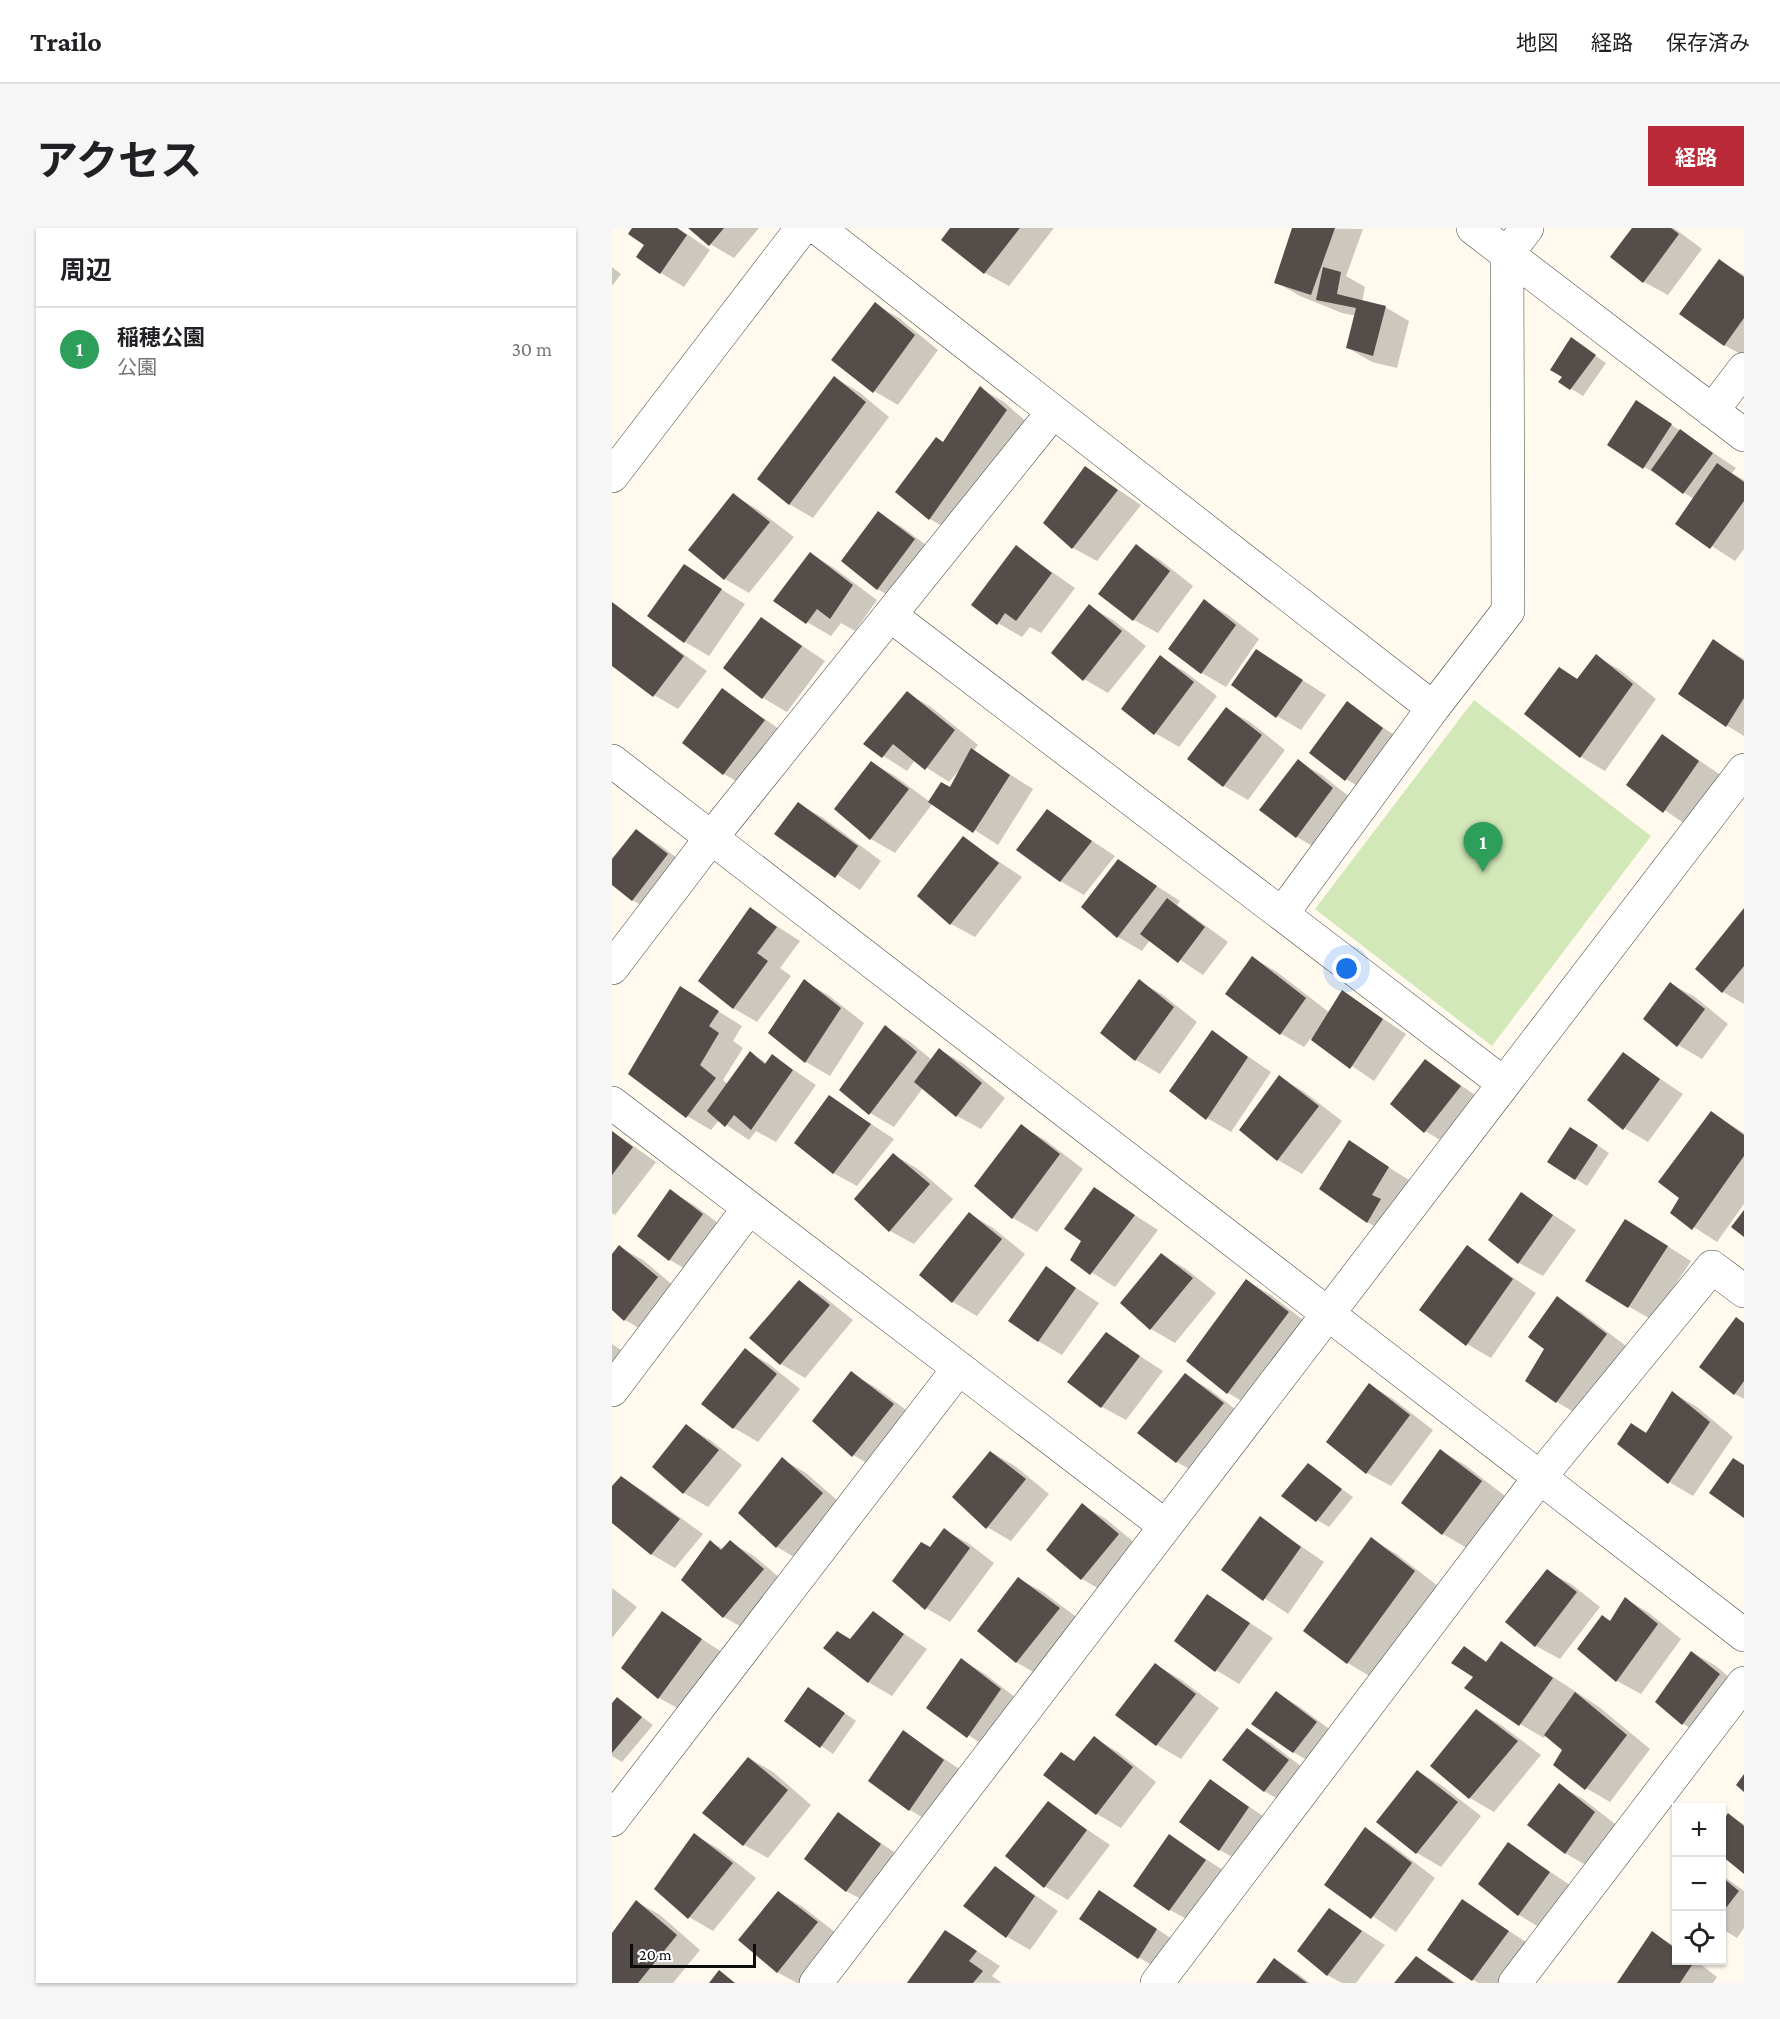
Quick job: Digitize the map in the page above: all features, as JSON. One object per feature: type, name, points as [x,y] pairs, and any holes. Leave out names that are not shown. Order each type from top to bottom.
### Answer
[{"type":"street","points":[[612,476],[802,228]]},
{"type":"street","points":[[818,228],[1432,708]]},
{"type":"street","points":[[1473,228],[1744,435]]},
{"type":"street","points":[[1282,915],[1432,708],[1508,611],[1507,254],[1527,228]]},
{"type":"street","points":[[1712,411],[1744,369]]},
{"type":"street","points":[[612,968],[711,838],[1053,412]]},
{"type":"street","points":[[890,615],[1503,1083]]},
{"type":"street","points":[[612,761],[1744,1635]]},
{"type":"street","points":[[816,1983],[1326,1313],[1744,770]]},
{"type":"street","points":[[612,1104],[1164,1525]]},
{"type":"street","points":[[612,1390],[749,1208]]},
{"type":"street","points":[[1157,1983],[1540,1478],[1712,1267],[1744,1291]]},
{"type":"street","points":[[612,1820],[959,1368]]},
{"type":"street","points":[[1515,1983],[1744,1683]]},
{"type":"green space","points":[[1474,700],[1651,836],[1492,1046],[1315,909]]},
{"type":"building","points":[[632,228],[677,228],[687,235],[660,274],[636,257],[644,245],[628,234]]},
{"type":"building","points":[[688,228],[724,228],[709,246]]},
{"type":"building","points":[[950,228],[1020,228],[984,274],[941,240]]},
{"type":"building","points":[[1292,228],[1335,228],[1311,295],[1274,283]]},
{"type":"building","points":[[1632,228],[1671,228],[1679,234],[1643,283],[1610,257]]},
{"type":"building","points":[[1719,259],[1744,277],[1744,318],[1724,346],[1679,314]]},
{"type":"building","points":[[1323,267],[1341,272],[1337,294],[1386,306],[1373,356],[1346,348],[1356,308],[1316,300]]},
{"type":"building","points":[[875,302],[915,335],[873,393],[831,360]]},
{"type":"building","points":[[1571,337],[1596,355],[1570,390],[1558,382],[1562,377],[1550,370]]},
{"type":"building","points":[[834,376],[866,402],[789,505],[757,479]]},
{"type":"building","points":[[980,386],[1007,410],[929,520],[895,492],[936,437],[943,442]]},
{"type":"building","points":[[1636,400],[1672,424],[1643,469],[1607,445]]},
{"type":"building","points":[[1680,429],[1713,453],[1683,494],[1651,470]]},
{"type":"building","points":[[1717,463],[1744,482],[1744,501],[1710,549],[1675,524]]},
{"type":"building","points":[[1085,466],[1118,490],[1072,549],[1043,523]]},
{"type":"building","points":[[733,493],[770,522],[724,580],[688,550]]},
{"type":"building","points":[[878,511],[915,539],[877,590],[841,561]]},
{"type":"building","points":[[1136,544],[1170,571],[1133,621],[1098,594]]},
{"type":"building","points":[[1016,545],[1052,573],[1016,621],[1005,613],[997,625],[971,605]]},
{"type":"building","points":[[810,552],[853,585],[830,619],[817,609],[806,624],[773,601]]},
{"type":"building","points":[[684,564],[722,589],[684,643],[647,616]]},
{"type":"building","points":[[1204,599],[1236,625],[1201,674],[1168,649]]},
{"type":"building","points":[[612,602],[684,656],[653,697],[612,666]]},
{"type":"building","points":[[1089,604],[1122,631],[1083,681],[1051,653]]},
{"type":"building","points":[[761,617],[802,646],[762,699],[723,668]]},
{"type":"building","points":[[1713,639],[1744,661],[1744,698],[1726,727],[1678,694]]},
{"type":"building","points":[[1256,649],[1303,680],[1276,718],[1231,685]]},
{"type":"building","points":[[1596,654],[1633,684],[1580,758],[1524,714],[1559,667],[1577,679]]},
{"type":"building","points":[[1160,655],[1194,682],[1154,735],[1121,709]]},
{"type":"building","points":[[722,688],[765,720],[723,775],[682,743]]},
{"type":"building","points":[[907,691],[955,730],[925,770],[893,744],[882,758],[863,744]]},
{"type":"building","points":[[1347,701],[1383,728],[1345,781],[1309,753]]},
{"type":"building","points":[[1226,707],[1262,735],[1223,787],[1187,759]]},
{"type":"building","points":[[1662,734],[1699,761],[1663,813],[1626,785]]},
{"type":"building","points":[[971,748],[1010,775],[973,833],[928,802],[941,782],[950,787]]},
{"type":"building","points":[[1298,759],[1333,788],[1296,838],[1259,810]]},
{"type":"building","points":[[871,761],[909,789],[870,840],[834,809]]},
{"type":"building","points":[[798,802],[858,846],[835,878],[774,834]]},
{"type":"building","points":[[1047,809],[1092,841],[1060,882],[1016,850]]},
{"type":"building","points":[[636,829],[668,854],[632,901],[612,885],[612,859]]},
{"type":"building","points":[[963,836],[999,863],[950,925],[917,896]]},
{"type":"building","points":[[1118,859],[1157,886],[1117,938],[1081,907]]},
{"type":"building","points":[[1167,898],[1205,927],[1178,963],[1140,934]]},
{"type":"building","points":[[750,907],[777,927],[757,953],[768,961],[733,1009],[698,981]]},
{"type":"building","points":[[1744,908],[1744,966],[1722,993],[1695,969]]},
{"type":"building","points":[[1252,956],[1306,998],[1280,1035],[1225,994]]},
{"type":"building","points":[[804,979],[841,1008],[805,1063],[768,1033]]},
{"type":"building","points":[[1139,979],[1174,1007],[1135,1061],[1100,1033]]},
{"type":"building","points":[[1670,982],[1705,1009],[1677,1047],[1643,1019]]},
{"type":"building","points":[[680,986],[719,1011],[709,1026],[719,1033],[700,1065],[716,1078],[686,1118],[628,1074]]},
{"type":"building","points":[[1342,990],[1383,1019],[1350,1069],[1311,1040]]},
{"type":"building","points":[[885,1025],[917,1052],[869,1115],[839,1090]]},
{"type":"building","points":[[1212,1030],[1248,1057],[1206,1120],[1169,1091]]},
{"type":"building","points":[[939,1048],[982,1083],[956,1117],[914,1082]]},
{"type":"building","points":[[750,1051],[765,1064],[772,1054],[793,1070],[751,1130],[734,1115],[725,1127],[707,1111]]},
{"type":"building","points":[[1623,1052],[1660,1079],[1623,1130],[1587,1100]]},
{"type":"building","points":[[1425,1059],[1461,1086],[1424,1133],[1390,1104]]},
{"type":"building","points":[[1279,1075],[1319,1106],[1277,1161],[1239,1130]]},
{"type":"building","points":[[829,1095],[871,1124],[833,1174],[794,1143]]},
{"type":"building","points":[[1711,1111],[1744,1135],[1744,1156],[1692,1230],[1670,1213],[1679,1198],[1658,1182]]},
{"type":"building","points":[[1021,1124],[1060,1154],[1012,1219],[974,1186]]},
{"type":"building","points":[[1570,1127],[1598,1145],[1575,1180],[1547,1162]]},
{"type":"building","points":[[612,1131],[633,1147],[612,1175]]},
{"type":"building","points":[[1349,1140],[1389,1167],[1372,1195],[1381,1199],[1367,1223],[1319,1189]]},
{"type":"building","points":[[893,1153],[930,1184],[889,1232],[854,1199]]},
{"type":"building","points":[[1094,1187],[1135,1215],[1090,1275],[1070,1260],[1081,1241],[1064,1229]]},
{"type":"building","points":[[670,1189],[703,1214],[669,1261],[637,1236]]},
{"type":"building","points":[[1521,1192],[1553,1215],[1518,1264],[1488,1240]]},
{"type":"building","points":[[1744,1210],[1744,1237],[1731,1227]]},
{"type":"building","points":[[969,1212],[1002,1239],[952,1303],[919,1275]]},
{"type":"building","points":[[1625,1219],[1668,1246],[1628,1308],[1585,1281]]},
{"type":"building","points":[[619,1245],[658,1277],[624,1321],[612,1310],[612,1254]]},
{"type":"building","points":[[1467,1245],[1513,1279],[1466,1346],[1419,1310]]},
{"type":"building","points":[[1161,1253],[1193,1278],[1150,1330],[1120,1303]]},
{"type":"building","points":[[1046,1266],[1076,1288],[1038,1342],[1008,1321]]},
{"type":"building","points":[[1246,1279],[1289,1312],[1227,1394],[1186,1361]]},
{"type":"building","points":[[799,1280],[830,1305],[780,1365],[749,1338]]},
{"type":"building","points":[[1557,1296],[1607,1334],[1556,1403],[1525,1381],[1544,1349],[1528,1337]]},
{"type":"building","points":[[1736,1317],[1744,1323],[1744,1381],[1734,1395],[1699,1367]]},
{"type":"building","points":[[1106,1332],[1140,1356],[1101,1408],[1067,1382]]},
{"type":"building","points":[[745,1348],[777,1374],[733,1429],[701,1404]]},
{"type":"building","points":[[851,1371],[894,1404],[852,1457],[812,1421]]},
{"type":"building","points":[[1185,1373],[1224,1403],[1176,1463],[1137,1433]]},
{"type":"building","points":[[1369,1383],[1410,1415],[1366,1474],[1326,1442]]},
{"type":"building","points":[[1672,1391],[1710,1422],[1668,1484],[1617,1444],[1631,1423],[1646,1433]]},
{"type":"building","points":[[686,1424],[719,1450],[683,1494],[652,1467]]},
{"type":"building","points":[[1440,1449],[1482,1481],[1442,1535],[1401,1503]]},
{"type":"building","points":[[990,1451],[1026,1479],[986,1529],[952,1497]]},
{"type":"building","points":[[782,1457],[823,1493],[776,1548],[738,1513]]},
{"type":"building","points":[[1733,1458],[1744,1465],[1744,1518],[1709,1493]]},
{"type":"building","points":[[1308,1463],[1342,1489],[1316,1522],[1281,1496]]},
{"type":"building","points":[[621,1476],[680,1519],[651,1555],[612,1523],[612,1486]]},
{"type":"building","points":[[1082,1503],[1119,1534],[1081,1580],[1046,1550]]},
{"type":"building","points":[[1260,1516],[1301,1547],[1263,1601],[1221,1570]]},
{"type":"building","points":[[944,1528],[970,1548],[925,1610],[892,1581],[921,1542],[930,1547]]},
{"type":"building","points":[[1371,1537],[1415,1571],[1347,1664],[1303,1631]]},
{"type":"building","points":[[710,1540],[721,1550],[730,1540],[764,1569],[723,1618],[681,1580]]},
{"type":"building","points":[[1547,1569],[1577,1592],[1535,1647],[1505,1622]]},
{"type":"building","points":[[1018,1577],[1060,1608],[1016,1663],[977,1631]]},
{"type":"building","points":[[1207,1594],[1250,1623],[1215,1672],[1174,1641]]},
{"type":"building","points":[[1625,1597],[1658,1624],[1616,1682],[1577,1649],[1602,1615],[1610,1621]]},
{"type":"building","points":[[662,1611],[702,1639],[658,1699],[621,1668]]},
{"type":"building","points":[[873,1611],[904,1634],[868,1683],[823,1648],[837,1631],[850,1639]]},
{"type":"building","points":[[1501,1641],[1553,1678],[1519,1726],[1464,1688],[1473,1677],[1451,1663],[1464,1646],[1486,1662]]},
{"type":"building","points":[[1691,1651],[1720,1674],[1682,1725],[1655,1702]]},
{"type":"building","points":[[961,1658],[1001,1689],[967,1738],[926,1708]]},
{"type":"building","points":[[1155,1663],[1196,1694],[1156,1746],[1115,1715]]},
{"type":"building","points":[[808,1687],[845,1713],[820,1748],[784,1721]]},
{"type":"building","points":[[1276,1691],[1317,1722],[1293,1753],[1251,1724]]},
{"type":"building","points":[[1575,1692],[1627,1735],[1585,1790],[1553,1765],[1562,1750],[1544,1735]]},
{"type":"building","points":[[617,1697],[642,1717],[612,1753],[612,1703]]},
{"type":"building","points":[[1476,1709],[1518,1741],[1469,1799],[1430,1766]]},
{"type":"building","points":[[1247,1728],[1289,1760],[1264,1792],[1222,1760]]},
{"type":"building","points":[[903,1730],[944,1760],[909,1811],[868,1781]]},
{"type":"building","points":[[1094,1736],[1133,1767],[1096,1815],[1043,1775],[1061,1752],[1074,1761]]},
{"type":"building","points":[[748,1757],[788,1790],[743,1846],[702,1813]]},
{"type":"building","points":[[1417,1770],[1458,1802],[1416,1854],[1376,1822]]},
{"type":"building","points":[[1744,1774],[1744,1792],[1736,1785]]},
{"type":"building","points":[[1210,1779],[1249,1807],[1219,1851],[1179,1822]]},
{"type":"building","points":[[1559,1783],[1595,1812],[1565,1854],[1527,1825]]},
{"type":"building","points":[[1048,1801],[1087,1830],[1044,1888],[1005,1856]]},
{"type":"building","points":[[838,1812],[881,1844],[846,1892],[804,1859]]},
{"type":"building","points":[[1728,1813],[1744,1826],[1744,1874],[1726,1859],[1726,1816]]},
{"type":"building","points":[[1365,1827],[1412,1863],[1371,1919],[1324,1885]]},
{"type":"building","points":[[694,1833],[733,1863],[688,1919],[654,1889]]},
{"type":"building","points":[[1169,1834],[1206,1860],[1169,1911],[1133,1886]]},
{"type":"building","points":[[1508,1842],[1550,1872],[1518,1916],[1478,1884]]},
{"type":"building","points":[[995,1866],[1035,1896],[1006,1938],[963,1906]]},
{"type":"building","points":[[1726,1880],[1739,1891],[1726,1908]]},
{"type":"building","points":[[1099,1890],[1157,1929],[1138,1959],[1079,1919]]},
{"type":"building","points":[[778,1891],[818,1922],[777,1973],[738,1940]]},
{"type":"building","points":[[1462,1899],[1509,1931],[1472,1981],[1427,1950]]},
{"type":"building","points":[[636,1900],[677,1935],[638,1983],[612,1983],[612,1933]]},
{"type":"building","points":[[1329,1908],[1362,1931],[1327,1976],[1297,1951]]},
{"type":"building","points":[[945,1930],[977,1951],[969,1961],[983,1971],[973,1983],[907,1983]]},
{"type":"building","points":[[1652,1931],[1672,1946],[1672,1965],[1692,1965],[1680,1983],[1617,1983]]},
{"type":"building","points":[[1416,1956],[1454,1983],[1394,1983]]},
{"type":"building","points":[[1274,1958],[1307,1983],[1256,1983]]},
{"type":"building","points":[[719,1970],[735,1983],[709,1983]]},
{"type":"place","name":"稲穂公園","points":[[1483,872]]}]
